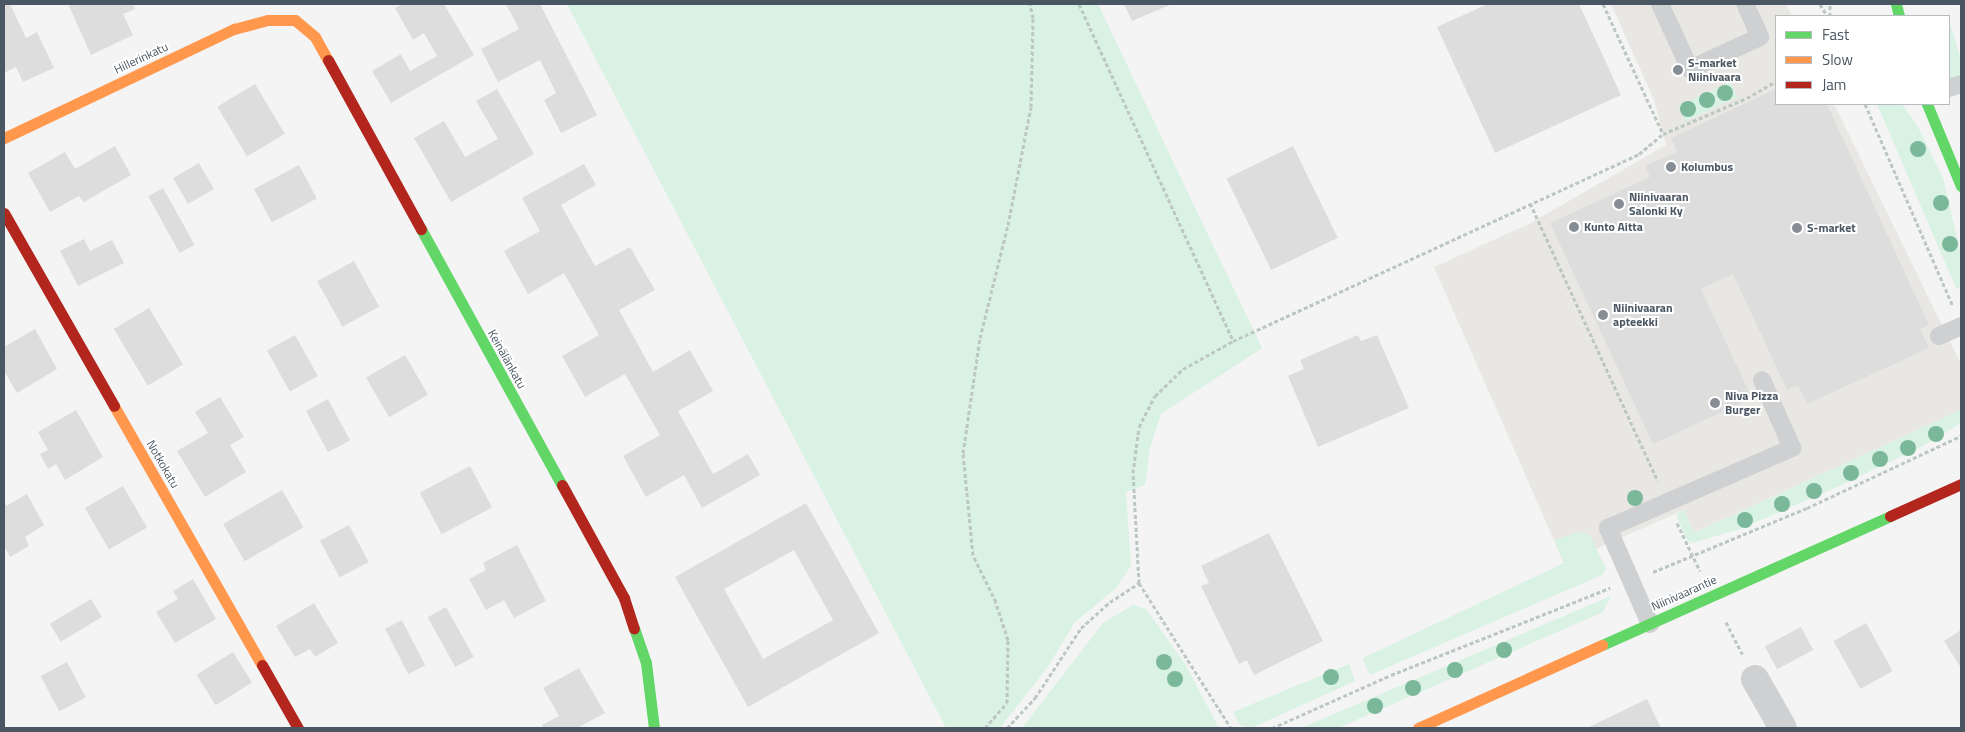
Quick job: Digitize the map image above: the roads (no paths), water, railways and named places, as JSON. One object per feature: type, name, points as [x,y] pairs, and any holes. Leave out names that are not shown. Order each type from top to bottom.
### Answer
[{"type":"street","name":"Hillerinkatu","points":[[4,138],[234,29],[266,20],[295,20]]},
{"type":"street","name":"Keinälänkatu","points":[[295,20],[315,37],[624,598],[646,663],[654,728]]},
{"type":"street","points":[[1927,105],[1961,186]]},
{"type":"street","name":"Notkokatu","points":[[4,213],[298,728]]},
{"type":"street","name":"Niinivaarantie","points":[[1418,728],[1961,484]]},
{"type":"street","points":[[1755,679],[1783,728]]},
{"type":"lane","points":[[1660,4],[1690,69],[1760,37],[1745,4]]},
{"type":"lane","points":[[1939,336],[1959,321]]},
{"type":"lane","points":[[1650,624],[1608,528],[1792,448],[1762,380]]},
{"type":"place","name":"S-market Niinivaara","points":[[1678,70]]},
{"type":"place","name":"Kolumbus","points":[[1671,167]]},
{"type":"place","name":"Niinivaaran Salonki Ky","points":[[1619,204]]},
{"type":"place","name":"Kunto Aitta","points":[[1574,227]]},
{"type":"place","name":"S-market","points":[[1797,228]]},
{"type":"place","name":"Niinivaaran apteekki","points":[[1603,315]]},
{"type":"place","name":"Niva Pizza Burger","points":[[1715,403]]}]
